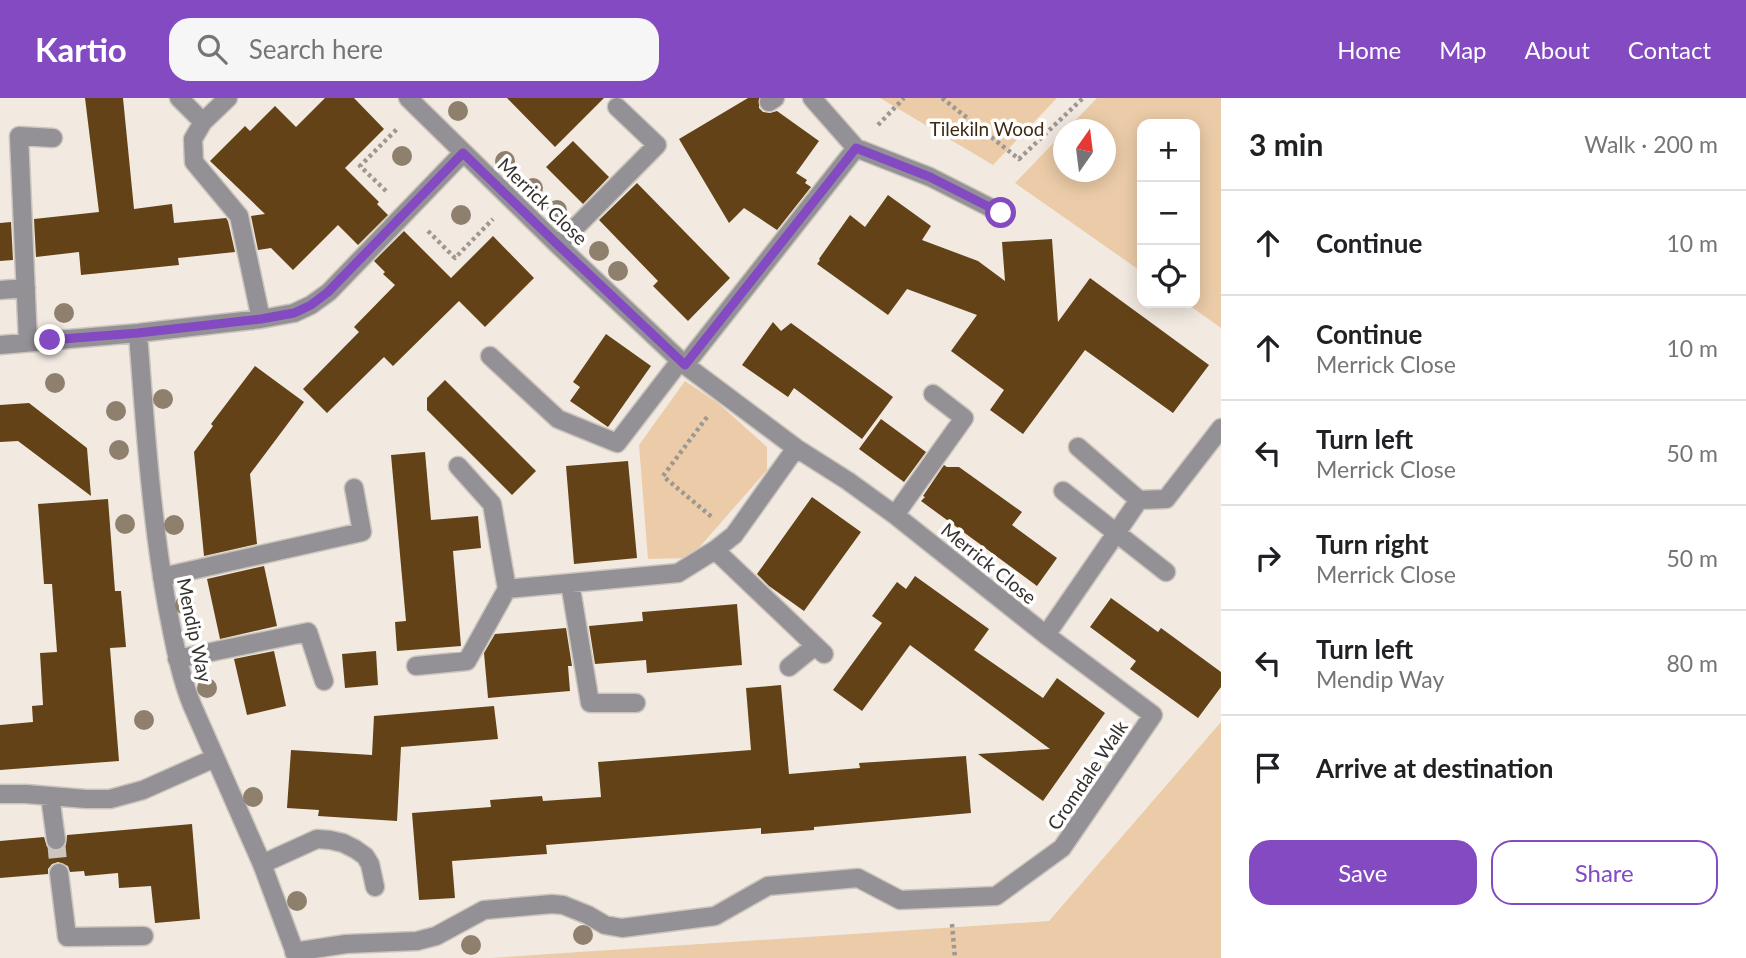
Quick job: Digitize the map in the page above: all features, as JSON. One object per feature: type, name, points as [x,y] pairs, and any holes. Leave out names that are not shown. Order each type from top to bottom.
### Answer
[{"type":"street","points":[[179,98],[203,122]]},
{"type":"street","points":[[229,98],[203,122],[193,139],[194,162],[239,216],[261,319]]},
{"type":"street","name":"Merrick Close","points":[[408,98],[683,363],[796,448],[895,515],[1046,635],[1153,715]]},
{"type":"street","points":[[815,103],[856,148],[930,177],[1001,213]]},
{"type":"street","points":[[558,245],[657,145],[617,107]]},
{"type":"street","points":[[28,342],[19,136],[53,138]]},
{"type":"street","points":[[490,356],[558,419],[617,443],[856,148]]},
{"type":"street","points":[[0,345],[138,333],[294,313],[311,305],[328,292],[463,153]]},
{"type":"street","points":[[0,290],[26,288]]},
{"type":"street","name":"Mendip Way","points":[[138,333],[153,512],[162,577],[182,680],[262,864],[295,955]]},
{"type":"street","points":[[895,515],[964,418],[933,394]]},
{"type":"street","points":[[1078,447],[1139,500],[1166,499],[1221,428]]},
{"type":"street","points":[[507,589],[678,573],[734,535],[796,448]]},
{"type":"street","points":[[416,666],[467,661],[507,589],[492,504],[458,466]]},
{"type":"street","points":[[162,577],[362,532],[354,488]]},
{"type":"street","points":[[1063,491],[1166,572]]},
{"type":"street","points":[[1046,635],[1139,500]]},
{"type":"street","points":[[715,550],[819,650],[789,667]]},
{"type":"street","points":[[570,583],[590,703],[636,703]]},
{"type":"street","points":[[177,659],[308,632],[324,681]]},
{"type":"street","name":"Cromdale Walk","points":[[295,955],[346,944],[417,941],[436,936],[484,910],[563,905],[605,925],[622,928],[715,916],[768,886],[858,878],[900,900],[996,896],[1062,848],[1153,715]]},
{"type":"street","points":[[0,794],[110,799],[143,790],[215,758]]},
{"type":"street","points":[[50,796],[56,840]]},
{"type":"street","points":[[262,864],[317,839],[330,840],[343,843],[365,856],[370,864],[375,887]]},
{"type":"street","points":[[59,873],[66,937],[144,936]]},
{"type":"path","points":[[856,148],[904,98]]},
{"type":"path","points":[[942,98],[1019,159],[1083,98]]},
{"type":"path","points":[[724,394],[663,476],[734,535]]},
{"type":"green space","name":"Tilekiln Wood","points":[[880,98],[1057,98],[993,165]]},
{"type":"green space","points":[[1097,98],[1221,98],[1221,328],[1193,308],[1200,308],[1200,119],[1137,119],[1137,268],[1015,183],[1053,143],[1053,182],[1116,182],[1116,119],[1077,119]]},
{"type":"green space","points":[[685,381],[718,403],[767,447],[767,470],[690,558],[648,559],[639,445]]},
{"type":"green space","points":[[1221,722],[1221,958],[490,958],[1049,921]]},
{"type":"building","points":[[85,98],[123,98],[134,209],[172,204],[174,223],[226,218],[235,252],[178,258],[179,265],[81,275],[79,252],[36,257],[34,219],[99,212]]},
{"type":"building","points":[[325,98],[354,98],[384,129],[345,168],[379,202],[377,204],[388,215],[358,245],[338,225],[293,270],[271,248],[258,250],[251,216],[265,214],[210,161],[245,126],[250,131],[275,106],[296,127]]},
{"type":"building","points":[[507,98],[604,98],[555,147]]},
{"type":"building","points":[[748,98],[759,98],[759,108],[763,112],[777,111],[819,141],[796,173],[807,180],[805,183],[811,187],[777,230],[744,208],[729,223],[679,139]]},
{"type":"building","points":[[573,141],[609,177],[583,204],[546,167]]},
{"type":"building","points":[[637,183],[730,278],[688,321],[653,286],[658,281],[599,220]]},
{"type":"building","points":[[888,195],[931,226],[922,240],[978,261],[1005,281],[1002,242],[1052,239],[1058,322],[1090,278],[1209,365],[1173,413],[1085,350],[1023,434],[990,410],[1004,390],[951,351],[977,315],[907,289],[888,315],[817,264],[850,215],[865,227]]},
{"type":"building","points":[[11,222],[13,260],[0,261],[0,223]]},
{"type":"building","points":[[404,231],[451,278],[493,236],[534,278],[485,327],[459,301],[393,366],[384,357],[327,413],[303,389],[359,332],[354,327],[395,285],[374,261]]},
{"type":"building","points":[[773,322],[781,331],[791,323],[893,397],[862,439],[794,388],[788,397],[742,365]]},
{"type":"building","points":[[606,334],[651,366],[608,427],[570,401],[580,387],[573,382]]},
{"type":"building","points":[[255,366],[304,402],[250,474],[257,544],[204,556],[194,452],[213,426],[211,424]]},
{"type":"building","points":[[445,380],[536,471],[512,495],[427,410],[427,398]]},
{"type":"building","points":[[29,403],[87,448],[91,496],[18,441],[0,442],[0,405]]},
{"type":"building","points":[[881,419],[926,452],[904,482],[859,449]]},
{"type":"building","points":[[425,452],[431,520],[478,516],[481,548],[453,551],[461,646],[397,651],[395,622],[406,621],[391,455]]},
{"type":"building","points":[[628,461],[637,558],[574,564],[566,466]]},
{"type":"building","points":[[944,465],[959,467],[1022,512],[1012,525],[1057,558],[1037,586],[921,501]]},
{"type":"building","points":[[812,497],[861,532],[804,611],[757,574]]},
{"type":"building","points":[[108,499],[115,591],[121,591],[126,647],[110,648],[119,761],[0,770],[0,725],[33,722],[32,706],[43,705],[40,653],[57,652],[52,584],[44,584],[38,504]]},
{"type":"building","points":[[264,566],[277,626],[220,639],[207,579]]},
{"type":"building","points":[[915,576],[989,629],[974,650],[1043,698],[1057,678],[1105,713],[1043,801],[978,754],[1050,749],[910,645],[862,711],[833,690],[882,623],[872,616],[897,582],[906,589]]},
{"type":"building","points":[[1111,598],[1158,632],[1161,628],[1221,672],[1221,687],[1198,718],[1130,669],[1136,661],[1090,627]]},
{"type":"building","points":[[737,604],[742,665],[647,673],[646,660],[595,664],[589,626],[643,621],[642,612]]},
{"type":"building","points":[[566,628],[572,666],[568,666],[570,691],[488,698],[484,653],[495,634]]},
{"type":"building","points":[[274,651],[286,706],[247,715],[234,659]]},
{"type":"building","points":[[376,651],[378,685],[345,688],[342,654]]},
{"type":"building","points":[[781,685],[789,774],[860,768],[859,763],[966,756],[971,813],[761,834],[761,828],[546,845],[547,854],[452,861],[455,898],[419,900],[412,813],[491,807],[490,800],[542,796],[543,801],[601,797],[598,762],[751,750],[746,688]]},
{"type":"building","points":[[494,706],[498,739],[401,747],[397,821],[318,816],[319,810],[287,808],[291,750],[372,755],[374,716]]},
{"type":"building","points":[[192,824],[200,919],[155,923],[151,886],[119,888],[118,873],[85,876],[84,871],[70,872],[68,866],[58,862],[52,864],[48,874],[0,878],[0,841],[44,837],[47,847],[57,851],[66,845],[67,835]]},
{"type":"tunnel","points":[[56,840],[59,873]]},
{"type":"route","points":[[50,340],[226,324],[294,313],[311,305],[328,292],[463,153],[685,365],[856,148],[930,177],[1001,213]]}]
